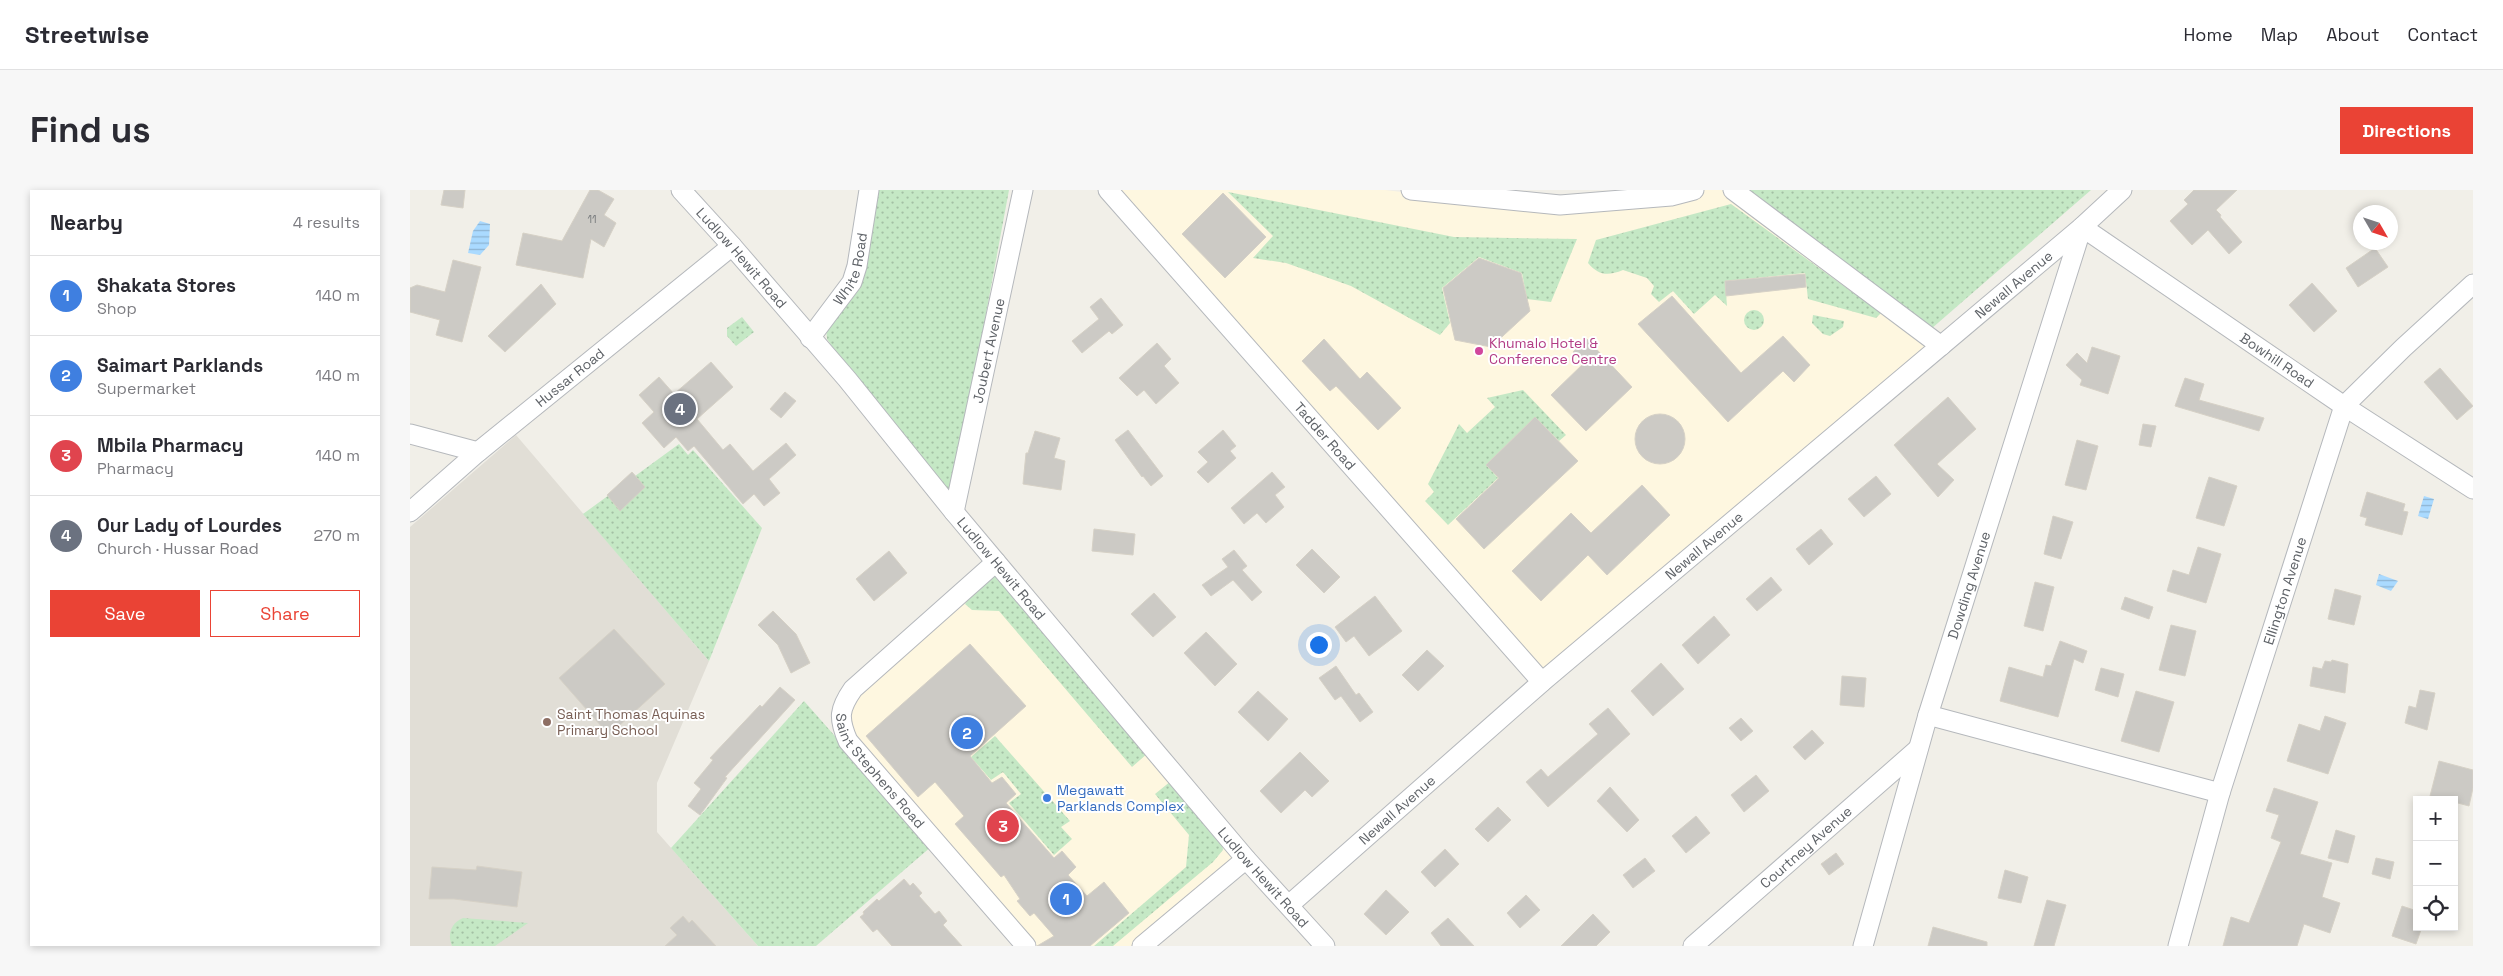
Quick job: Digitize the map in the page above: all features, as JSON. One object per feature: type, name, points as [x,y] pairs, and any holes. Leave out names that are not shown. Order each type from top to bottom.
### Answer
[{"type":"street","name":"Ludlow Hewit Road","points":[[681,190],[847,379],[996,562],[1246,858],[1325,946]]},
{"type":"street","name":"White Road","points":[[810,338],[852,282],[857,266],[869,190]]},
{"type":"street","name":"Joubert Avenue","points":[[954,512],[1024,190]]},
{"type":"street","name":"Tadder Road","points":[[1108,190],[1542,682]]},
{"type":"street","points":[[1411,190],[1560,205],[1671,196],[1694,190]]},
{"type":"street","points":[[1733,190],[1941,346]]},
{"type":"street","name":"Newall Avenue","points":[[1289,905],[1542,682],[2082,227],[2122,190]]},
{"type":"street","name":"Bowhill Road","points":[[2082,227],[2344,406],[2473,489]]},
{"type":"street","name":"Dowding Avenue","points":[[1863,946],[1928,715],[2082,227]]},
{"type":"street","name":"Hussar Road","points":[[410,512],[478,452],[732,246]]},
{"type":"street","name":"Ellington Avenue","points":[[2178,946],[2220,793],[2344,406],[2396,354],[2473,284]]},
{"type":"street","points":[[410,434],[478,452]]},
{"type":"street","name":"Saint Stephens Road","points":[[996,562],[853,689],[840,712],[841,727],[848,741],[1026,946]]},
{"type":"street","points":[[1928,715],[2220,793]]},
{"type":"street","name":"Courtney Avenue","points":[[1693,946],[1918,749]]},
{"type":"street","points":[[1142,946],[1246,858]]},
{"type":"shaded area","points":[[1114,190],[1385,190],[1444,197],[1672,199],[1704,190],[1729,190],[1937,346],[1542,677]]},
{"type":"shaded area","name":"Saint Thomas Aquinas Primary School","points":[[516,435],[709,661],[657,783],[657,832],[758,946],[410,946],[410,527]]},
{"type":"shaded area","name":"Megawatt Parklands Complex","points":[[996,567],[1240,858],[1135,946],[1030,946],[846,726],[851,701]]},
{"type":"green space","points":[[873,190],[1009,190],[951,502],[851,374],[827,339],[826,325],[857,284]]},
{"type":"green space","points":[[1742,190],[2091,190],[1931,329]]},
{"type":"green space","points":[[1228,192],[1454,237],[1577,239],[1551,302],[1527,299],[1522,273],[1479,257],[1442,288],[1450,323],[1440,335],[1351,286],[1286,263],[1253,258],[1273,236]]},
{"type":"green space","points":[[1731,204],[1881,313],[1876,318],[1808,299],[1805,273],[1725,281],[1727,306],[1715,295],[1694,314],[1673,291],[1659,302],[1651,294],[1654,286],[1647,278],[1623,270],[1608,274],[1600,273],[1588,263],[1596,240]]},
{"type":"green space","points":[[1754,310],[1761,313],[1764,320],[1761,327],[1754,330],[1747,327],[1744,320],[1747,313]]},
{"type":"green space","points":[[1813,315],[1844,321],[1843,327],[1830,336],[1823,334],[1812,323]]},
{"type":"green space","points":[[742,317],[754,332],[736,346],[727,336],[727,328]]},
{"type":"green space","points":[[1523,390],[1566,435],[1559,441],[1535,417],[1486,465],[1498,478],[1448,525],[1425,501],[1434,492],[1428,484],[1459,424],[1467,433],[1495,407],[1487,398]]},
{"type":"green space","points":[[679,444],[688,455],[693,450],[762,528],[709,661],[583,514]]},
{"type":"green space","points":[[997,574],[1148,753],[1132,767],[999,611],[972,610],[965,604],[972,594]]},
{"type":"green space","points":[[804,701],[932,846],[816,946],[758,946],[671,848]]},
{"type":"green space","points":[[995,736],[1070,821],[1061,827],[1072,839],[1054,855],[1009,803],[1021,794],[1003,772],[991,780],[971,757]]},
{"type":"green space","points":[[1171,781],[1222,842],[1223,850],[1213,862],[1113,946],[1094,946],[1186,867],[1189,835],[1155,794]]},
{"type":"green space","points":[[463,918],[528,923],[495,946],[452,946],[451,929]]},
{"type":"water","points":[[480,221],[490,224],[489,245],[480,255],[468,253],[473,231]]},
{"type":"water","points":[[2424,496],[2434,499],[2428,519],[2418,516]]},
{"type":"water","points":[[2379,574],[2398,581],[2391,591],[2376,585]]},
{"type":"building","points":[[444,190],[465,190],[463,208],[441,205]]},
{"type":"building","points":[[590,190],[598,190],[614,199],[604,215],[616,223],[604,247],[591,239],[583,278],[516,265],[523,233],[562,241]]},
{"type":"building","points":[[2194,190],[2237,190],[2216,210],[2242,242],[2229,254],[2208,230],[2192,245],[2170,221],[2188,204],[2184,200]]},
{"type":"building","points":[[1223,193],[1266,237],[1225,278],[1182,234]]},
{"type":"building","points":[[2372,250],[2376,250],[2388,267],[2358,287],[2346,268]]},
{"type":"building","points":[[1479,258],[1521,273],[1530,311],[1491,347],[1455,340],[1443,288]]},
{"type":"building","points":[[453,260],[481,267],[462,342],[436,335],[440,320],[410,312],[410,288],[417,285],[445,292]]},
{"type":"building","points":[[1805,274],[1806,287],[1726,296],[1725,281]]},
{"type":"building","points":[[2312,283],[2337,311],[2314,332],[2289,305]]},
{"type":"building","points":[[541,284],[556,304],[505,352],[488,336]]},
{"type":"building","points":[[1672,296],[1741,373],[1783,336],[1810,365],[1794,382],[1783,371],[1728,422],[1638,324]]},
{"type":"building","points":[[1101,298],[1123,325],[1112,334],[1109,331],[1082,353],[1072,341],[1099,319],[1090,307]]},
{"type":"building","points":[[1586,338],[1632,387],[1586,431],[1551,395],[1585,362],[1573,352]]},
{"type":"building","points":[[1324,339],[1360,379],[1367,372],[1401,408],[1378,430],[1336,386],[1330,391],[1302,361]]},
{"type":"building","points":[[1157,343],[1171,359],[1164,366],[1179,383],[1156,404],[1144,390],[1137,396],[1119,378]]},
{"type":"building","points":[[2092,347],[2120,356],[2108,394],[2080,385],[2082,380],[2066,365],[2077,353],[2087,363]]},
{"type":"building","points":[[711,362],[733,387],[697,419],[723,450],[730,444],[753,471],[786,443],[796,455],[769,479],[780,493],[764,506],[754,494],[743,504],[694,446],[688,451],[676,437],[664,448],[642,423],[654,412],[639,395],[659,377],[674,394]]},
{"type":"building","points":[[2440,368],[2473,406],[2457,420],[2424,382]]},
{"type":"building","points":[[2185,378],[2204,384],[2199,400],[2264,418],[2259,431],[2175,406]]},
{"type":"building","points":[[785,392],[796,401],[781,418],[770,409]]},
{"type":"building","points":[[1948,397],[1976,429],[1937,464],[1954,480],[1938,497],[1894,445]]},
{"type":"building","points":[[1655,414],[1665,414],[1678,421],[1685,434],[1685,444],[1678,457],[1665,464],[1655,464],[1646,460],[1639,453],[1635,444],[1635,434],[1639,425],[1646,418]]},
{"type":"building","points":[[1535,417],[1578,461],[1484,549],[1456,519],[1499,478],[1486,465]]},
{"type":"building","points":[[2143,424],[2156,426],[2151,447],[2139,445]]},
{"type":"building","points":[[1128,430],[1163,476],[1151,486],[1142,477],[1115,440]]},
{"type":"building","points":[[1223,430],[1236,446],[1230,451],[1236,458],[1208,483],[1197,472],[1208,462],[1198,452]]},
{"type":"building","points":[[1035,431],[1060,438],[1054,458],[1065,461],[1061,490],[1023,484],[1026,453],[1028,453]]},
{"type":"building","points":[[2077,440],[2098,446],[2086,490],[2065,485]]},
{"type":"building","points":[[632,472],[645,487],[620,511],[607,495]]},
{"type":"building","points":[[1272,472],[1285,487],[1275,495],[1284,507],[1266,523],[1257,513],[1244,524],[1231,508]]},
{"type":"building","points":[[1876,476],[1891,494],[1864,517],[1848,499]]},
{"type":"building","points":[[2209,477],[2237,486],[2224,526],[2196,518]]},
{"type":"building","points":[[1642,485],[1670,515],[1607,575],[1588,555],[1541,601],[1512,571],[1571,513],[1591,533]]},
{"type":"building","points":[[2367,492],[2405,504],[2403,511],[2408,512],[2402,535],[2365,525],[2367,518],[2360,516]]},
{"type":"building","points":[[2053,516],[2073,522],[2061,559],[2044,554]]},
{"type":"building","points":[[1094,529],[1135,534],[1133,555],[1092,551]]},
{"type":"building","points":[[1821,529],[1833,544],[1809,565],[1796,549]]},
{"type":"building","points":[[2198,547],[2221,554],[2206,603],[2167,591],[2173,570],[2189,575]]},
{"type":"building","points":[[1312,549],[1340,577],[1324,593],[1296,565]]},
{"type":"building","points":[[1234,550],[1247,566],[1242,570],[1262,592],[1252,601],[1233,580],[1211,596],[1202,585],[1228,567],[1222,559]]},
{"type":"building","points":[[889,551],[907,573],[874,601],[856,579]]},
{"type":"building","points":[[1771,577],[1782,590],[1757,611],[1746,599]]},
{"type":"building","points":[[2035,582],[2054,587],[2043,631],[2024,626]]},
{"type":"building","points":[[2335,589],[2361,596],[2354,625],[2328,619]]},
{"type":"building","points":[[1154,593],[1176,617],[1153,637],[1131,614]]},
{"type":"building","points":[[1375,596],[1402,631],[1369,656],[1354,636],[1346,642],[1335,627]]},
{"type":"building","points":[[2125,597],[2153,607],[2149,619],[2121,609]]},
{"type":"building","points":[[773,611],[796,634],[810,663],[791,673],[778,645],[758,625]]},
{"type":"building","points":[[1714,616],[1730,635],[1698,664],[1682,645]]},
{"type":"building","points":[[2171,625],[2196,631],[2185,676],[2159,670]]},
{"type":"building","points":[[614,629],[665,684],[609,735],[559,678]]},
{"type":"building","points":[[1206,632],[1237,664],[1215,686],[1184,653]]},
{"type":"building","points":[[2060,641],[2087,651],[2083,663],[2074,659],[2058,717],[2000,701],[2009,667],[2043,677],[2046,665],[2051,666]]},
{"type":"building","points":[[970,644],[1026,706],[970,756],[992,783],[1002,777],[1016,794],[1006,803],[1054,858],[1062,851],[1076,867],[1068,875],[1087,896],[1104,882],[1129,913],[1090,946],[1037,946],[1054,936],[1034,913],[1030,916],[1017,901],[1020,899],[1004,875],[1001,877],[955,824],[964,816],[935,782],[918,797],[866,736]]},
{"type":"building","points":[[1427,650],[1444,666],[1418,691],[1402,675]]},
{"type":"building","points":[[2332,660],[2348,664],[2345,693],[2310,686],[2313,667],[2322,669],[2325,661],[2331,662]]},
{"type":"building","points":[[1661,663],[1684,689],[1653,716],[1631,691]]},
{"type":"building","points":[[1336,666],[1356,695],[1359,693],[1373,712],[1360,722],[1341,696],[1335,700],[1319,678]]},
{"type":"building","points":[[2101,668],[2124,674],[2118,697],[2095,690]]},
{"type":"building","points":[[1842,676],[1866,678],[1864,707],[1840,705]]},
{"type":"building","points":[[780,687],[795,700],[725,777],[727,778],[700,815],[688,806],[701,789],[694,783],[713,760],[710,758],[760,705],[762,707]]},
{"type":"building","points":[[2420,690],[2435,693],[2427,730],[2405,723],[2409,706],[2416,708]]},
{"type":"building","points":[[1258,691],[1288,719],[1268,741],[1238,712]]},
{"type":"building","points":[[2136,691],[2174,702],[2159,752],[2121,741]]},
{"type":"building","points":[[1608,708],[1630,734],[1548,807],[1526,782],[1541,769],[1548,777],[1598,734],[1589,724]]},
{"type":"building","points":[[2325,716],[2346,723],[2328,774],[2287,761],[2299,724],[2320,731]]},
{"type":"building","points":[[1741,718],[1753,731],[1741,741],[1729,728]]},
{"type":"building","points":[[1812,730],[1824,743],[1805,760],[1793,747]]},
{"type":"building","points":[[1300,752],[1329,781],[1312,797],[1305,790],[1281,813],[1260,791]]},
{"type":"building","points":[[2439,761],[2473,770],[2473,788],[2469,806],[2458,803],[2458,796],[2430,796]]},
{"type":"building","points":[[1756,775],[1769,791],[1744,812],[1731,795]]},
{"type":"building","points":[[1610,787],[1639,820],[1627,832],[1597,801]]},
{"type":"building","points":[[2274,788],[2318,802],[2300,854],[2332,863],[2322,897],[2340,903],[2330,933],[2304,924],[2297,946],[2223,946],[2231,917],[2249,923],[2281,842],[2271,838],[2279,815],[2266,811]]},
{"type":"building","points":[[1498,807],[1511,820],[1488,842],[1475,829]]},
{"type":"building","points":[[1696,816],[1710,833],[1686,853],[1672,836]]},
{"type":"building","points":[[2336,830],[2355,836],[2348,863],[2328,858]]},
{"type":"building","points":[[1445,849],[1459,864],[1435,887],[1421,872]]},
{"type":"building","points":[[1836,853],[1844,864],[1829,875],[1821,864]]},
{"type":"building","points":[[1645,858],[1655,871],[1633,888],[1623,875]]},
{"type":"building","points":[[2376,858],[2394,862],[2390,879],[2372,874]]},
{"type":"building","points":[[477,866],[522,872],[517,907],[454,899],[429,899],[432,867],[476,870]]},
{"type":"building","points":[[2005,870],[2028,877],[2021,903],[1998,898]]},
{"type":"building","points":[[904,879],[910,886],[913,883],[922,893],[919,896],[935,914],[939,911],[947,921],[943,925],[962,946],[892,946],[877,929],[873,932],[860,917],[877,899],[879,901]]},
{"type":"building","points":[[1386,890],[1409,912],[1386,935],[1364,914]]},
{"type":"building","points":[[1526,895],[1540,910],[1520,928],[1507,913]]},
{"type":"building","points":[[2047,900],[2066,905],[2054,946],[2034,946]]},
{"type":"building","points":[[2402,906],[2413,910],[2413,931],[2421,931],[2416,944],[2392,936]]},
{"type":"building","points":[[1593,914],[1610,932],[1596,946],[1561,946]]},
{"type":"building","points":[[683,916],[689,923],[692,920],[716,946],[665,946],[677,935],[670,928]]},
{"type":"building","points":[[1448,918],[1474,946],[1441,946],[1431,933]]},
{"type":"building","points":[[1933,927],[1987,942],[1987,946],[1928,946]]},
{"type":"place","name":"Khumalo Hotel & Conference Centre","points":[[1479,351]]},
{"type":"place","name":"Our Lady of Lourdes","points":[[680,409]]},
{"type":"place","name":"Saint Thomas Aquinas Primary School","points":[[547,722]]},
{"type":"place","name":"Saimart Parklands","points":[[967,733]]},
{"type":"place","name":"Megawatt Parklands Complex","points":[[1047,798]]},
{"type":"place","name":"Mbila Pharmacy","points":[[1003,826]]},
{"type":"place","name":"Shakata Stores","points":[[1066,899]]}]
